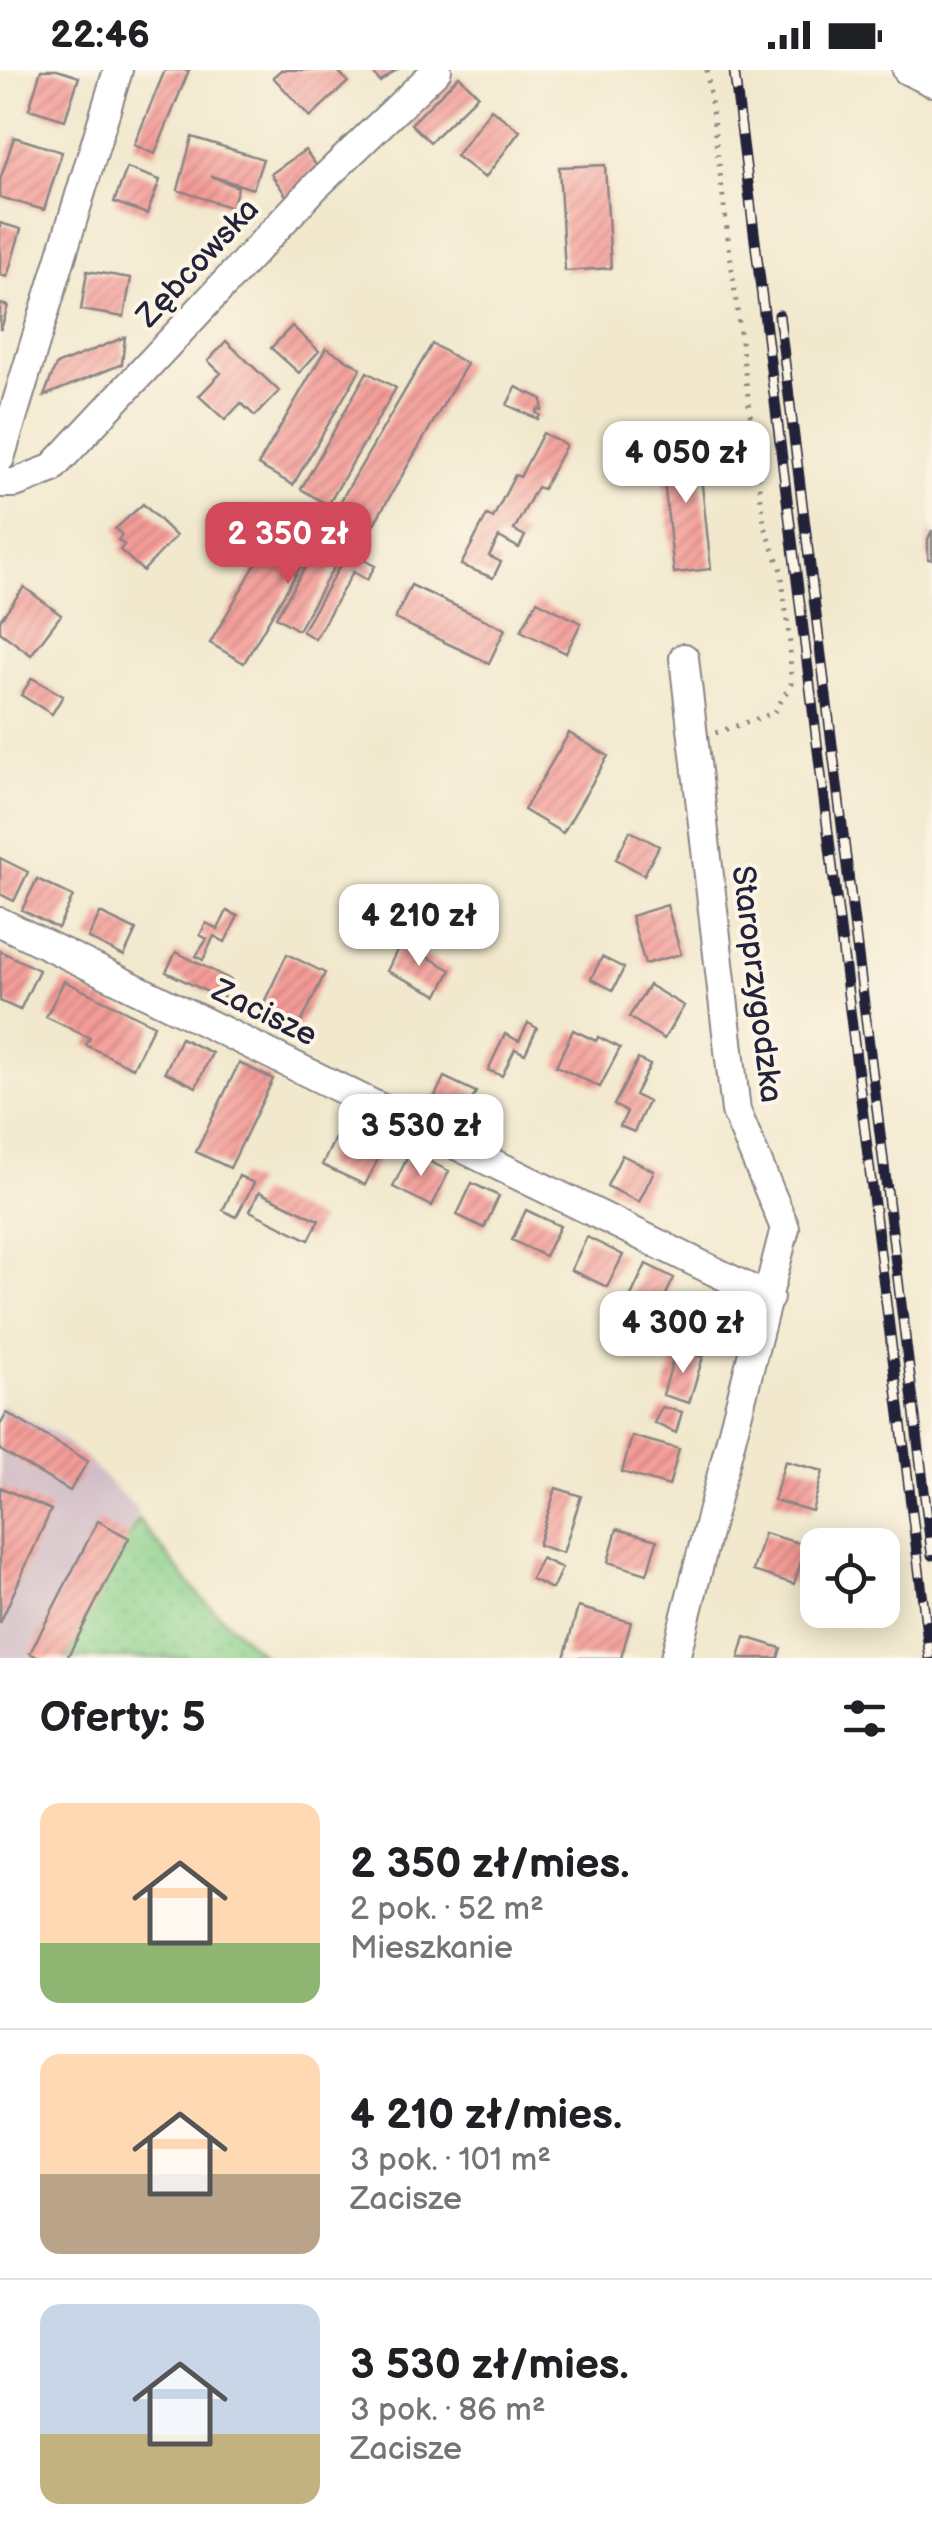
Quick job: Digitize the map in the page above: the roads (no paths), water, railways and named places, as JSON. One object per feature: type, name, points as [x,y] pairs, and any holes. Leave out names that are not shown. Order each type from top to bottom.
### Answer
[{"type":"street","points":[[0,458],[118,70]]},
{"type":"street","name":"Zębcowska","points":[[0,482],[15,483],[50,469],[314,188],[437,70]]},
{"type":"street","points":[[907,70],[932,82]]},
{"type":"street","name":"Staroprzygodzka","points":[[675,1658],[785,1228],[736,1111],[684,658]]},
{"type":"street","name":"Zacisze","points":[[0,922],[769,1298]]},
{"type":"railway","points":[[734,70],[930,1658]]},
{"type":"railway","points":[[779,315],[932,1555]]}]
